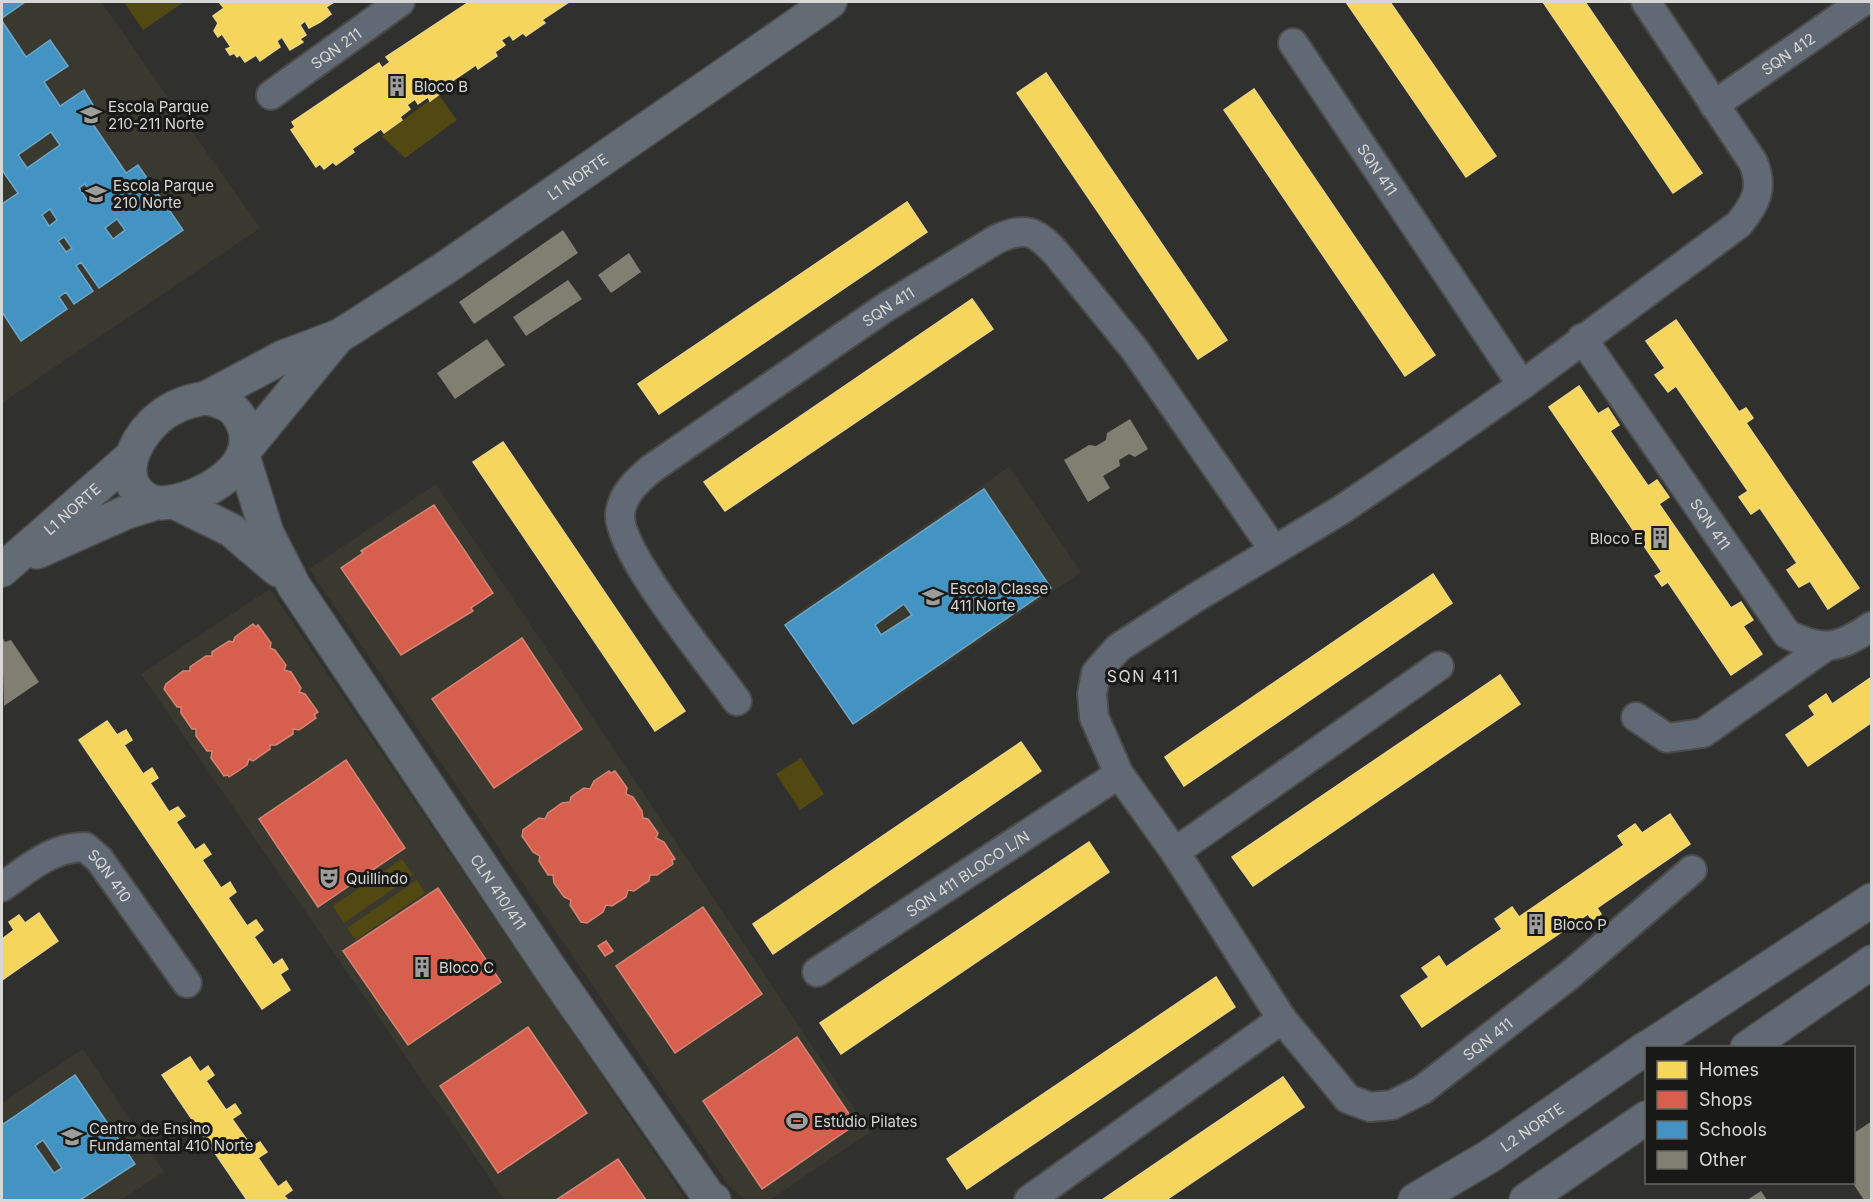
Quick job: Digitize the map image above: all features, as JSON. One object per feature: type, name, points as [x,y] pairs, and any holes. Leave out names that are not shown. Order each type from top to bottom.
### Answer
[{"type":"main road","name":"L2 NORTE","points":[[1650,1046],[1872,900]]},
{"type":"main road","points":[[1748,1046],[1872,962]]},
{"type":"main road","name":"L2 NORTE","points":[[1415,1200],[1490,1156],[1645,1049]]},
{"type":"main road","points":[[1527,1200],[1645,1119]]},
{"type":"street","name":"SQN 211","points":[[271,95],[400,2]]},
{"type":"street","name":"SQN 411","points":[[1646,2],[1753,162],[1759,175],[1760,188],[1754,206],[1739,224],[1582,338],[1522,385],[1341,510],[1118,648],[1096,673],[1092,694],[1094,717],[1119,774],[1175,852],[1282,1019],[1348,1099],[1370,1107],[1392,1105],[1431,1083],[1571,974],[1692,870]]},
{"type":"street","name":"SQN 412","points":[[1714,105],[1862,2]]},
{"type":"street","name":"L1 NORTE","points":[[206,398],[283,357],[339,336],[445,268],[827,6]]},
{"type":"street","name":"SQN 411","points":[[1293,43],[1522,385]]},
{"type":"street","name":"SQN 411","points":[[737,701],[634,559],[622,532],[620,513],[624,498],[634,484],[651,470],[886,307],[997,239],[1013,232],[1027,231],[1042,238],[1063,262],[1135,350],[1274,550]]},
{"type":"street","name":"L1 NORTE","points":[[245,451],[339,336]]},
{"type":"street","name":"SQN 411","points":[[1582,338],[1786,634],[1805,643],[1825,647]]},
{"type":"street","points":[[206,398],[223,401],[238,413],[246,430],[245,451],[219,482],[165,503],[144,497],[133,488],[129,473],[131,457],[153,423],[182,402],[206,398]]},
{"type":"street","name":"CLN 410/411","points":[[245,451],[267,533],[294,586],[551,970],[711,1199]]},
{"type":"street","name":"L1 NORTE","points":[[8,566],[82,497],[131,457]]},
{"type":"street","name":"L1 NORTE","points":[[8,566],[107,520],[165,503]]},
{"type":"street","name":"CLN 410/411","points":[[165,503],[199,512],[231,530],[248,542],[294,586]]},
{"type":"street","points":[[1636,717],[1667,738],[1703,733],[1825,647],[1840,645],[1872,626]]},
{"type":"street","points":[[1175,852],[1439,666]]},
{"type":"street","name":"SQN 411 BLOCO L/N","points":[[817,972],[1119,774]]},
{"type":"street","name":"SQN 410","points":[[2,887],[51,853],[69,847],[85,847],[105,867],[187,983]]},
{"type":"street","points":[[1029,1200],[1282,1019]]},
{"type":"shaded area","name":"Escola Parque 210 Norte","points":[[2,2],[101,2],[260,228],[2,403]]},
{"type":"shaded area","points":[[124,2],[184,2],[143,30]]},
{"type":"shaded area","points":[[438,94],[457,120],[405,158],[382,136]]},
{"type":"shaded area","name":"Escola Classe 411 Norte","points":[[1009,467],[1081,572],[857,726],[785,621]]},
{"type":"shaded area","points":[[436,484],[870,1132],[770,1200],[746,1200],[729,1186],[309,569]]},
{"type":"shaded area","points":[[270,589],[686,1200],[505,1200],[141,674]]},
{"type":"shaded area","points":[[801,758],[824,794],[800,810],[776,774]]},
{"type":"shaded area","points":[[402,859],[413,875],[344,923],[333,906]]},
{"type":"shaded area","points":[[417,880],[425,893],[356,940],[347,928]]},
{"type":"shaded area","name":"Centro de Ensino Fundamental 410 Norte","points":[[83,1049],[164,1172],[121,1200],[2,1200],[2,1103]]},
{"type":"building: Homes","points":[[219,2],[334,2],[326,7],[331,14],[320,22],[309,28],[305,21],[300,25],[306,35],[300,39],[303,42],[290,50],[282,37],[277,41],[280,47],[260,61],[256,55],[245,62],[240,55],[237,57],[234,53],[230,55],[226,49],[231,47],[222,34],[218,37],[214,31],[218,23],[213,16],[224,8]]},
{"type":"building: Homes","name":"Bloco B","points":[[469,2],[477,4],[480,2],[569,2],[542,20],[545,23],[526,36],[523,33],[513,40],[510,35],[501,40],[505,45],[495,52],[497,56],[478,69],[476,65],[448,84],[449,87],[430,101],[428,97],[418,104],[415,99],[407,105],[410,109],[400,117],[402,120],[384,133],[381,129],[352,149],[354,152],[336,165],[333,162],[324,169],[320,164],[316,167],[291,130],[295,127],[292,122],[379,63],[382,68],[390,62],[386,57]]},
{"type":"building: Homes","points":[[1346,2],[1390,2],[1496,156],[1466,177]]},
{"type":"building: Homes","points":[[1543,2],[1585,2],[1702,173],[1673,193]]},
{"type":"building: Homes","points":[[1046,73],[1227,340],[1198,359],[1017,93]]},
{"type":"building: Homes","points":[[1254,89],[1435,355],[1405,376],[1224,110]]},
{"type":"building: Homes","points":[[907,202],[927,232],[659,414],[638,384]]},
{"type":"building: Homes","points":[[972,299],[993,329],[725,511],[704,482]]},
{"type":"building: Homes","points":[[1676,320],[1739,412],[1746,408],[1753,418],[1746,423],[1859,588],[1828,609],[1810,581],[1799,587],[1787,570],[1797,563],[1760,508],[1751,514],[1739,497],[1748,491],[1676,386],[1668,392],[1655,375],[1665,368],[1646,341]]},
{"type":"building: Homes","name":"Bloco E","points":[[1579,386],[1598,414],[1608,408],[1619,425],[1610,431],[1648,486],[1657,480],[1669,497],[1659,504],[1731,608],[1741,602],[1753,620],[1743,626],[1762,654],[1731,675],[1668,582],[1662,586],[1655,576],[1662,572],[1549,407]]},
{"type":"building: Homes","points":[[503,442],[685,711],[655,731],[473,462]]},
{"type":"building: Homes","points":[[1433,574],[1452,603],[1184,786],[1165,757]]},
{"type":"building: Homes","points":[[1500,675],[1520,704],[1253,886],[1232,857]]},
{"type":"building: Homes","points":[[1872,677],[1872,722],[1808,766],[1786,735],[1815,715],[1809,706],[1826,694],[1832,704]]},
{"type":"building: Homes","points":[[107,721],[117,735],[126,730],[132,740],[124,745],[143,774],[152,768],[158,778],[150,783],[169,812],[178,807],[185,816],[176,822],[195,850],[204,844],[211,854],[202,860],[221,888],[230,882],[236,892],[228,898],[247,926],[256,920],[263,930],[254,937],[273,965],[282,959],[288,969],[280,974],[290,990],[262,1009],[79,740]]},
{"type":"building: Homes","points":[[1021,742],[1041,771],[773,954],[753,924]]},
{"type":"building: Homes","name":"Bloco P","points":[[1670,814],[1690,844],[1597,908],[1601,914],[1592,920],[1588,914],[1422,1027],[1401,996],[1429,977],[1422,968],[1439,956],[1446,967],[1502,929],[1495,919],[1512,907],[1519,917],[1624,845],[1618,836],[1635,824],[1642,833]]},
{"type":"building: Homes","points":[[1089,842],[1109,872],[841,1054],[820,1023]]},
{"type":"building: Homes","points":[[39,913],[58,941],[2,980],[2,939],[14,930],[9,922],[19,915],[25,923]]},
{"type":"building: Homes","points":[[1216,977],[1235,1007],[967,1189],[947,1159]]},
{"type":"building: Homes","points":[[190,1057],[200,1072],[208,1066],[214,1075],[206,1081],[226,1110],[235,1104],[241,1113],[232,1119],[252,1147],[260,1142],[267,1152],[258,1158],[278,1187],[286,1181],[292,1190],[284,1196],[288,1200],[247,1200],[162,1075]]},
{"type":"building: Homes","points":[[1283,1077],[1304,1107],[1166,1200],[1102,1200]]},
{"type":"building: Shops","points":[[434,505],[493,593],[471,608],[473,611],[401,655],[341,568],[363,553],[361,551]]},
{"type":"building: Shops","points":[[253,624],[256,627],[258,625],[271,643],[270,648],[275,650],[286,665],[284,670],[291,672],[301,688],[299,692],[305,694],[318,712],[314,715],[316,718],[299,730],[293,729],[293,734],[276,745],[270,745],[270,749],[253,761],[249,759],[247,765],[229,777],[224,776],[211,758],[212,751],[207,751],[196,736],[196,729],[192,729],[181,713],[181,707],[177,707],[164,689],[166,684],[183,671],[190,671],[190,667],[206,656],[212,656],[212,652],[229,641],[233,642],[235,637]]},
{"type":"building: Shops","points":[[522,638],[582,729],[494,788],[432,699]]},
{"type":"building: Shops","points":[[346,760],[405,848],[318,907],[259,819]]},
{"type":"building: Shops","points":[[609,771],[611,773],[615,771],[627,788],[626,794],[633,797],[642,811],[643,818],[648,819],[658,833],[656,838],[664,842],[675,859],[672,860],[673,864],[657,875],[650,875],[649,881],[634,891],[628,890],[626,897],[612,906],[606,905],[603,912],[587,923],[581,922],[570,905],[571,900],[564,897],[554,883],[553,875],[548,875],[539,861],[540,856],[533,852],[522,836],[523,830],[539,818],[545,819],[548,813],[562,803],[570,802],[571,797],[584,788],[590,789],[594,781]]},
{"type":"building: Shops","name":"Bloco C","points":[[438,888],[501,982],[408,1045],[343,951]]},
{"type":"building: Shops","points":[[703,907],[762,994],[675,1053],[616,966]]},
{"type":"building: Shops","points":[[606,941],[613,951],[605,956],[598,946]]},
{"type":"building: Shops","points":[[528,1027],[587,1113],[498,1173],[440,1086]]},
{"type":"building: Shops","points":[[797,1037],[856,1124],[762,1189],[703,1101]]},
{"type":"building: Shops","points":[[618,1159],[646,1200],[556,1200]]},
{"type":"building: Schools","points":[[2,2],[25,2],[2,18]]},
{"type":"building: Schools","name":"Escola Parque 210 Norte","points":[[2,21],[26,57],[50,40],[68,66],[44,82],[60,106],[84,90],[93,105],[84,111],[126,173],[138,165],[183,230],[99,288],[81,262],[76,266],[93,291],[74,304],[66,292],[59,297],[67,309],[21,341],[2,312],[2,204],[18,193],[2,170]],"holes":[[[51,132],[60,145],[27,168],[18,155]],[[85,184],[93,196],[87,200],[79,188]],[[50,209],[57,220],[49,226],[42,215]],[[117,219],[125,230],[113,239],[105,228]],[[64,237],[72,248],[66,252],[58,241]]]},
{"type":"building: Schools","name":"Escola Classe 411 Norte","points":[[984,489],[1051,588],[853,724],[785,625]],"holes":[[[904,604],[912,615],[881,635],[875,625]]]},
{"type":"building: Schools","name":"Centro de Ensino Fundamental 410 Norte","points":[[75,1075],[135,1164],[80,1200],[2,1200],[2,1125]],"holes":[[[43,1140],[62,1168],[54,1173],[35,1146]]]},
{"type":"building: Other","points":[[563,230],[578,253],[474,324],[459,302]]},
{"type":"building: Other","points":[[629,253],[641,272],[611,293],[598,275]]},
{"type":"building: Other","points":[[568,280],[582,299],[526,336],[513,317]]},
{"type":"building: Other","points":[[487,339],[505,365],[455,399],[437,373]]},
{"type":"building: Other","points":[[1130,419],[1148,449],[1135,457],[1129,454],[1119,460],[1120,466],[1103,476],[1110,488],[1088,502],[1064,460],[1089,445],[1096,446],[1106,440],[1107,433]]},
{"type":"building: Other","points":[[2,637],[5,642],[11,640],[39,682],[4,706]]},
{"type":"building: Other","points":[[1872,1121],[1872,1200],[1864,1200],[1853,1184],[1855,1132]]},
{"type":"building: Other","points":[[1761,1191],[1767,1200],[1747,1200]]},
{"type":"place","name":"Bloco B","points":[[397,86]]},
{"type":"place","name":"Escola Parque 210-211 Norte","points":[[91,115]]},
{"type":"place","name":"Escola Parque 210 Norte","points":[[96,194]]},
{"type":"place","name":"Bloco E","points":[[1660,538]]},
{"type":"place","name":"Escola Classe 411 Norte","points":[[933,597]]},
{"type":"place","name":"Quillindo","points":[[329,878]]},
{"type":"place","name":"Bloco P","points":[[1536,924]]},
{"type":"place","name":"Bloco C","points":[[422,967]]},
{"type":"place","name":"Estúdio Pilates","points":[[797,1121]]},
{"type":"place","name":"Centro de Ensino Fundamental 410 Norte","points":[[72,1137]]},
{"type":"district","name":"SQN 411","points":[[1143,676]]}]
